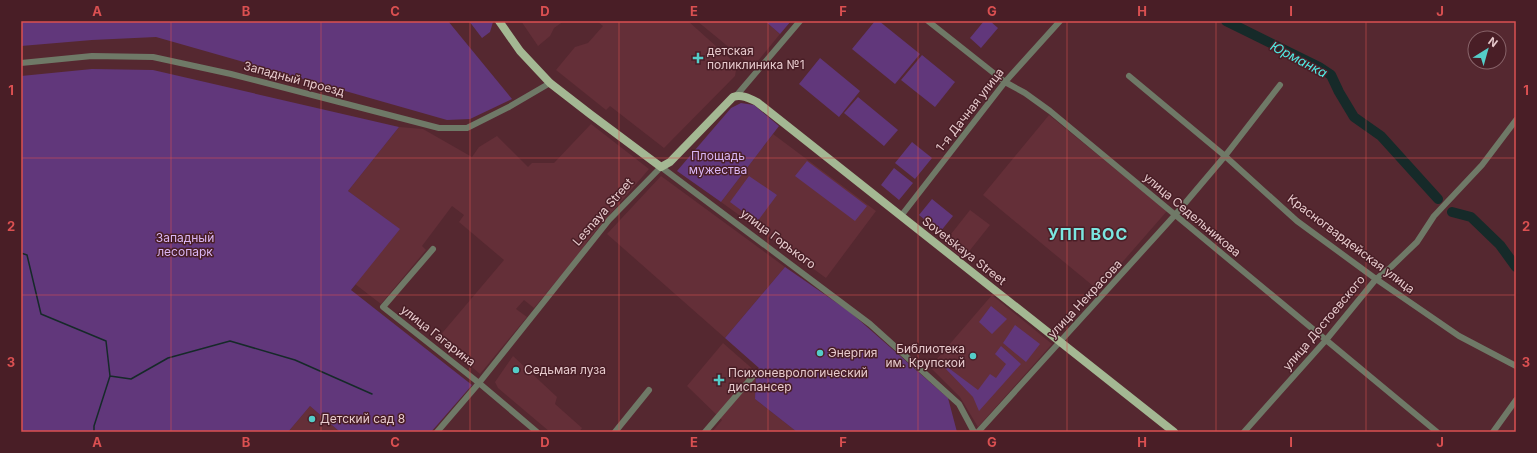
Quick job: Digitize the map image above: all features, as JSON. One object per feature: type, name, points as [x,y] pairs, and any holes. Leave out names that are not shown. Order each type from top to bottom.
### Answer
[{"type":"main road","name":"улица Горького","points":[[499,21],[520,51],[550,83],[661,167]]},
{"type":"main road","name":"Lesnaya Street","points":[[661,167],[670,162],[733,97],[736,96]]},
{"type":"main road","name":"Sovetskaya Street","points":[[736,96],[748,97],[757,102],[1174,432]]},
{"type":"street","name":"Lesnaya Street","points":[[736,96],[800,21]]},
{"type":"street","name":"улица Седельникова","points":[[928,21],[1005,82],[1025,93],[1050,111],[1437,432]]},
{"type":"street","name":"1-я Дачная улица","points":[[901,216],[1005,82],[1060,21]]},
{"type":"street","name":"Западный проезд","points":[[21,63],[92,56],[153,57],[231,74],[439,128],[467,128],[550,83]]},
{"type":"street","name":"Красногвардейская улица","points":[[1129,76],[1224,156],[1297,221],[1376,279],[1459,336],[1516,366]]},
{"type":"street","name":"улица Некрасова","points":[[978,432],[1136,260],[1224,156],[1280,85]]},
{"type":"street","name":"улица Достоевского","points":[[1244,432],[1326,340],[1376,279],[1417,242],[1434,216],[1482,165],[1516,120]]},
{"type":"street","name":"Lesnaya Street","points":[[437,432],[479,383],[609,220],[661,167]]},
{"type":"street","name":"улица Горького","points":[[661,167],[870,324],[959,404],[974,432]]},
{"type":"street","name":"улица Гагарина","points":[[433,249],[383,307],[479,383],[537,432]]},
{"type":"street","points":[[705,432],[754,375]]},
{"type":"street","points":[[616,432],[649,390]]},
{"type":"street","points":[[1493,432],[1516,400]]},
{"type":"shaded area","points":[[521,21],[564,21],[554,28],[550,36],[538,46]]},
{"type":"shaded area","points":[[597,21],[688,21],[737,65],[735,76],[664,148],[610,106],[606,110],[556,70],[575,47],[588,43],[603,26]]},
{"type":"shaded area","points":[[697,21],[765,21],[780,34],[753,67]]},
{"type":"shaded area","points":[[1049,115],[1167,211],[1098,290],[983,195]]},
{"type":"shaded area","points":[[591,124],[649,169],[588,240],[580,253],[534,308],[524,300],[516,309],[527,317],[480,374],[438,338],[504,260],[459,222],[464,215],[452,206],[422,246],[426,250],[381,304],[355,284],[399,229],[348,191],[399,127],[423,129],[472,157],[479,147],[497,136],[528,167],[532,163],[554,163]]},
{"type":"shaded area","points":[[773,134],[876,211],[826,278],[721,202]]},
{"type":"shaded area","points":[[661,176],[785,267],[725,338],[607,234]]},
{"type":"shaded area","points":[[970,210],[990,225],[963,259],[944,243]]},
{"type":"shaded area","points":[[992,295],[1052,344],[978,427],[960,397],[930,367]]},
{"type":"shaded area","points":[[723,343],[756,372],[755,399],[797,432],[712,432],[722,420],[687,386]]},
{"type":"shaded area","points":[[513,356],[557,397],[555,404],[582,428],[579,432],[550,432],[498,388],[495,382]]},
{"type":"shaded area","name":"Детский сад 8","points":[[310,406],[340,432],[288,432]]},
{"type":"green space","points":[[21,21],[448,21],[512,99],[470,119],[447,120],[156,37],[92,40],[21,46]]},
{"type":"green space","points":[[469,21],[493,22],[490,32],[482,38]]},
{"type":"green space","points":[[765,21],[791,21],[780,34]]},
{"type":"green space","points":[[875,21],[879,21],[920,54],[895,84],[852,49]]},
{"type":"green space","points":[[984,21],[990,21],[998,28],[981,48],[970,38]]},
{"type":"green space","points":[[922,55],[955,82],[935,107],[901,80]]},
{"type":"green space","points":[[820,58],[860,91],[839,117],[799,84]]},
{"type":"green space","name":"Западный лесопарк","points":[[92,69],[153,70],[399,127],[348,191],[400,229],[351,290],[472,385],[431,432],[340,432],[310,406],[288,432],[21,432],[21,76]]},
{"type":"green space","points":[[858,97],[898,130],[884,146],[844,113]]},
{"type":"green space","name":"Площадь мужества","points":[[741,103],[754,105],[779,126],[721,202],[677,171],[731,108]]},
{"type":"green space","points":[[912,142],[932,158],[915,179],[895,163]]},
{"type":"green space","points":[[807,161],[867,206],[855,221],[795,176]]},
{"type":"green space","points":[[894,168],[913,183],[899,200],[881,185]]},
{"type":"green space","points":[[749,176],[777,195],[757,222],[730,202]]},
{"type":"green space","points":[[932,199],[953,216],[940,232],[919,215]]},
{"type":"green space","name":"Энергия","points":[[785,267],[850,312],[948,398],[957,432],[797,432],[755,399],[756,372],[759,368],[725,338]]},
{"type":"green space","points":[[991,306],[1007,319],[992,334],[979,322]]},
{"type":"green space","points":[[1015,325],[1040,344],[1026,362],[1003,343]]},
{"type":"green space","points":[[1001,346],[1021,364],[979,411],[973,397],[944,367],[946,366],[978,390],[990,374],[996,378],[1006,364],[995,354]]},
{"type":"waterway","name":"Юрманка","points":[[1226,21],[1319,67],[1331,75],[1354,117],[1381,136],[1438,199]]},
{"type":"waterway","name":"Юрманка","points":[[1452,212],[1471,217],[1500,245],[1516,267]]},
{"type":"waterway","points":[[21,253],[27,255],[41,314],[106,341],[110,376],[94,426],[94,432]]},
{"type":"waterway","points":[[110,376],[131,379],[168,358],[230,341],[295,360],[372,394]]},
{"type":"place","name":"детская поликлиника №1","points":[[698,58]]},
{"type":"place","name":"Энергия","points":[[820,353]]},
{"type":"place","name":"Библиотека им. Крупской","points":[[973,356]]},
{"type":"place","name":"Седьмая луза","points":[[516,370]]},
{"type":"place","name":"Психоневрологический диспансер","points":[[719,380]]},
{"type":"place","name":"Детский сад 8","points":[[312,419]]},
{"type":"district","name":"УПП ВОС","points":[[1088,234]]}]
